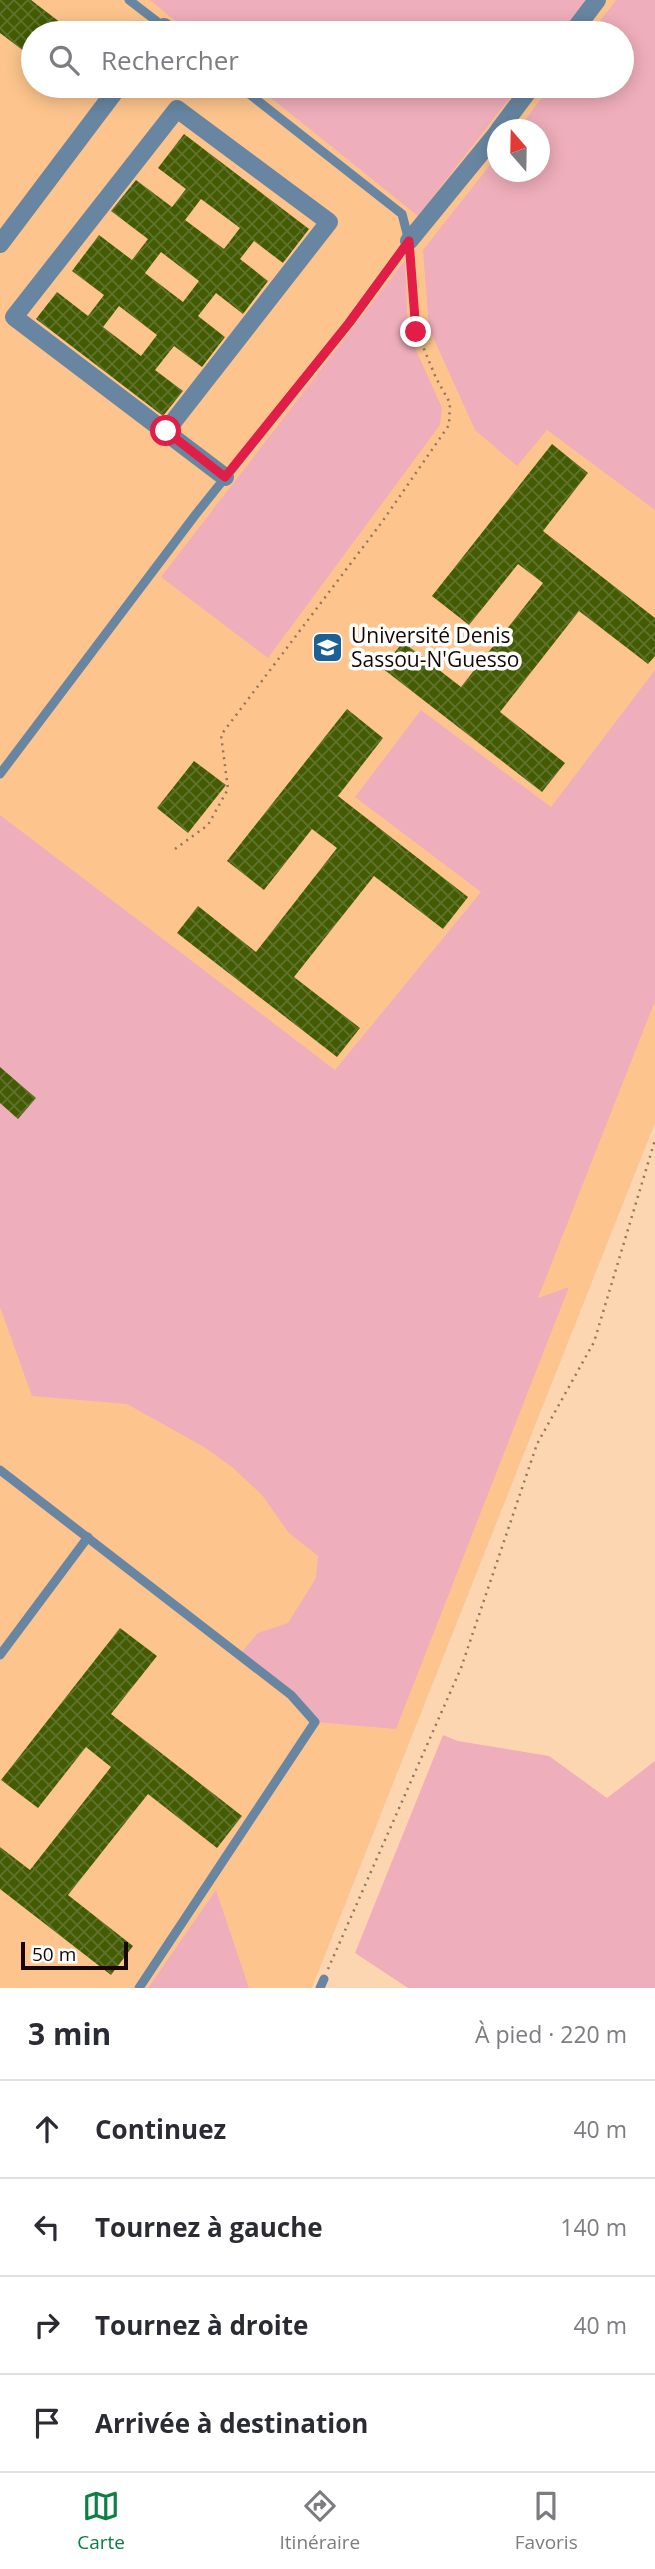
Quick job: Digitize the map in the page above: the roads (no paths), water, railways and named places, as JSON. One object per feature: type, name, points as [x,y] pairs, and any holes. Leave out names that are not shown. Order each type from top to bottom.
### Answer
[{"type":"street","points":[[581,21],[597,0]]},
{"type":"street","points":[[0,244],[110,98]]},
{"type":"street","points":[[507,119],[523,98]]},
{"type":"street","points":[[166,431],[329,222],[177,109],[15,317],[225,477]]},
{"type":"street","points":[[409,241],[487,145]]},
{"type":"lane","points":[[129,0],[153,21]]},
{"type":"lane","points":[[0,774],[225,477],[349,323],[409,241],[402,214],[254,98]]},
{"type":"lane","points":[[0,1470],[291,1695],[315,1722],[139,1988]]},
{"type":"lane","points":[[0,1655],[88,1537]]},
{"type":"place","name":"Université Denis Sassou-N'Guesso","points":[[328,647]]}]
